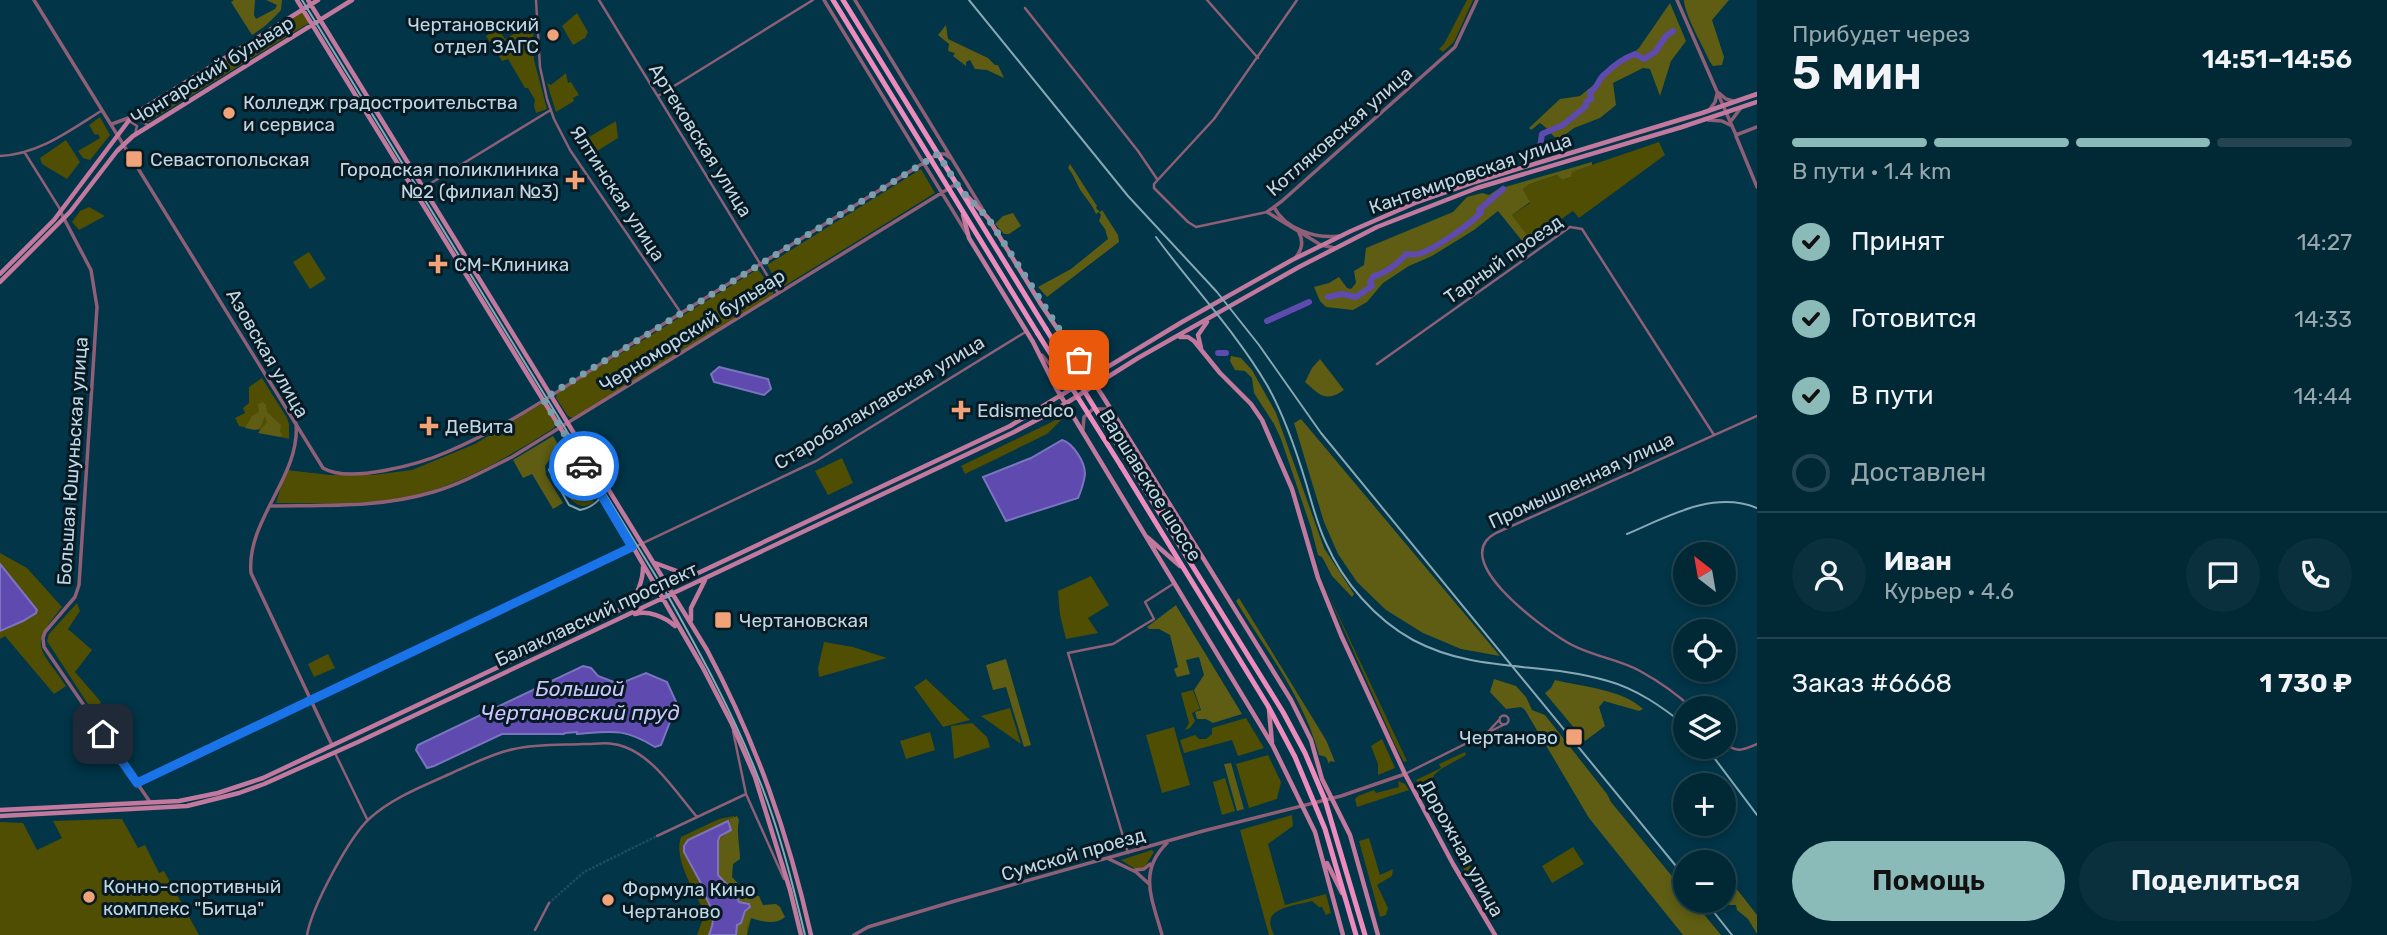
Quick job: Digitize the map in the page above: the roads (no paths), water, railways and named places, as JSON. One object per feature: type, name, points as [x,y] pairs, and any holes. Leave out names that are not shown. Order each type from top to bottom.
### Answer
[{"type":"main road","points":[[298,0],[560,427],[703,668],[755,777],[801,935]]},
{"type":"main road","name":"Чонгарский бульвар","points":[[0,274],[60,211],[139,110],[303,9],[309,2],[318,0]]},
{"type":"main road","name":"Чонгарский бульвар","points":[[0,282],[63,218],[124,143],[135,134],[352,0]]},
{"type":"main road","name":"Варшавское шоссе","points":[[833,0],[1268,706],[1315,802],[1356,935]]},
{"type":"main road","name":"Варшавское шоссе","points":[[843,0],[1283,712],[1328,799],[1365,935]]},
{"type":"main road","points":[[309,2],[692,625],[732,701],[764,774],[777,809],[811,935]]},
{"type":"main road","name":"Кантемировская улица","points":[[1061,396],[1292,260],[1415,203],[1757,94]]},
{"type":"main road","name":"Кантемировская улица","points":[[1066,403],[1118,370],[1335,248],[1393,220],[1477,188],[1726,114],[1757,102]]},
{"type":"main road","points":[[958,186],[988,218],[1095,384],[1296,710],[1311,740],[1328,799],[1354,847],[1378,935]]},
{"type":"main road","points":[[960,208],[969,238],[1027,331],[1061,396],[1173,584],[1273,746],[1312,824],[1343,935]]},
{"type":"main road","points":[[439,230],[447,225]]},
{"type":"main road","points":[[1203,352],[1198,339],[1199,332],[1210,319]]},
{"type":"main road","points":[[1173,339],[1188,337],[1203,352]]},
{"type":"main road","name":"Дорожная улица","points":[[1203,352],[1251,404],[1271,438],[1299,510],[1326,598],[1405,774],[1495,935]]},
{"type":"main road","points":[[1113,363],[1112,369],[1118,370]]},
{"type":"main road","name":"Балаклавский проспект","points":[[0,816],[174,808],[214,800],[264,781],[624,617],[696,575],[1010,426],[1061,396]]},
{"type":"main road","name":"Балаклавский проспект","points":[[670,591],[710,576],[925,474],[1066,403]]},
{"type":"main road","points":[[1125,433],[1172,533]]},
{"type":"main road","points":[[1140,528],[1183,569]]},
{"type":"main road","points":[[654,563],[685,574],[707,570]]},
{"type":"main road","points":[[616,613],[633,600],[643,566]]},
{"type":"main road","points":[[692,625],[691,608],[699,587],[710,576]]},
{"type":"main road","name":"Балаклавский проспект","points":[[334,750],[577,631],[661,596]]},
{"type":"main road","points":[[624,617],[645,612],[666,619],[681,631]]},
{"type":"main road","points":[[1268,706],[1273,746]]},
{"type":"main road","name":"Балаклавский проспект","points":[[0,810],[191,800],[264,781]]},
{"type":"main road","points":[[1322,853],[1347,901]]},
{"type":"street","name":"Ялтинская улица","points":[[536,0],[540,68],[550,110],[570,151],[681,313]]},
{"type":"street","name":"Артековская улица","points":[[599,0],[778,294]]},
{"type":"street","points":[[657,96],[813,0]]},
{"type":"street","points":[[824,0],[969,238]]},
{"type":"street","points":[[855,0],[988,218]]},
{"type":"street","points":[[1207,0],[1258,58]]},
{"type":"street","points":[[1025,8],[1157,179],[1214,118],[1297,0]]},
{"type":"street","name":"Котляковская улица","points":[[1157,179],[1154,188],[1196,227],[1267,212],[1455,47],[1478,0]]},
{"type":"street","points":[[1677,0],[1736,135]]},
{"type":"street","name":"Азовская улица","points":[[36,1],[296,421],[297,443],[256,538],[250,564],[251,573],[368,821]]},
{"type":"street","points":[[1717,92],[1726,99],[1739,101]]},
{"type":"street","points":[[1702,113],[1712,106],[1717,92]]},
{"type":"street","points":[[1731,121],[1742,107]]},
{"type":"street","points":[[0,156],[25,153],[50,143],[103,110]]},
{"type":"street","points":[[139,110],[140,120],[148,125]]},
{"type":"street","points":[[423,188],[550,110]]},
{"type":"street","points":[[1726,114],[1757,187]]},
{"type":"street","name":"Чонгарский бульвар","points":[[112,124],[131,117]]},
{"type":"street","points":[[1704,120],[1722,121],[1732,127]]},
{"type":"street","points":[[127,122],[136,125],[135,134]]},
{"type":"street","points":[[1736,135],[1757,127]]},
{"type":"street","points":[[25,153],[60,211]]},
{"type":"street","points":[[938,154],[945,154],[952,159]]},
{"type":"street","name":"Черноморский бульвар","points":[[296,421],[323,468],[330,472],[372,472],[403,468],[470,442],[551,395],[938,154]]},
{"type":"street","name":"Черноморский бульвар","points":[[271,506],[392,502],[433,492],[476,475],[512,457],[949,189],[958,186]]},
{"type":"street","points":[[1274,208],[1282,218],[1307,233],[1322,237],[1340,236]]},
{"type":"street","name":"Большая Юшуньская улица","points":[[60,211],[89,264],[95,284],[97,307],[79,585],[75,597],[45,632],[44,647],[150,803]]},
{"type":"street","points":[[1267,212],[1321,246],[1335,248]]},
{"type":"street","name":"Тарный проезд","points":[[1377,364],[1570,227],[1578,226],[1583,229],[1714,435]]},
{"type":"street","points":[[1292,260],[1302,247],[1302,238],[1298,232]]},
{"type":"street","name":"Старобалаклавская улица","points":[[137,783],[816,461],[1027,331]]},
{"type":"street","points":[[1038,351],[1052,368],[1061,371],[1071,365],[1072,349]]},
{"type":"street","points":[[1088,441],[1082,424],[1090,410],[1106,409],[1119,423]]},
{"type":"street","points":[[1038,410],[1044,412],[1042,417]]},
{"type":"street","name":"Промышленная улица","points":[[1677,696],[1628,665],[1564,641],[1509,597],[1483,564],[1481,552],[1486,540],[1496,533],[1757,416]]},
{"type":"street","points":[[297,443],[303,441],[309,445]]},
{"type":"street","points":[[923,468],[920,473],[925,474]]},
{"type":"street","points":[[844,505],[849,507],[847,511]]},
{"type":"street","points":[[696,575],[694,579],[698,581]]},
{"type":"street","points":[[1128,853],[1068,653],[1113,645],[1154,618],[1145,602],[1173,584]]},
{"type":"street","points":[[577,631],[582,632],[581,637]]},
{"type":"street","points":[[1405,774],[1486,734],[1505,724],[1508,722],[1507,716],[1503,715],[1486,734]]},
{"type":"street","points":[[1499,720],[1505,724]]},
{"type":"street","points":[[732,724],[746,794],[790,892],[800,892]]},
{"type":"street","points":[[307,935],[315,907],[352,842],[368,821],[385,807],[412,792],[502,751],[534,746],[612,744],[627,747],[641,756],[697,817]]},
{"type":"street","points":[[1736,750],[1757,744]]},
{"type":"street","name":"Сумской проезд","points":[[854,935],[868,927],[1171,840],[1328,799],[1405,774]]},
{"type":"street","points":[[657,836],[746,794]]},
{"type":"street","points":[[1163,935],[1148,883],[1152,863],[1171,840]]},
{"type":"street","points":[[1152,846],[1158,849],[1156,856]]},
{"type":"street","points":[[1122,855],[1119,860],[1122,865]]},
{"type":"street","points":[[1108,858],[1148,883]]},
{"type":"street","points":[[1131,870],[1144,870],[1152,863]]},
{"type":"street","points":[[535,930],[549,903]]},
{"type":"water","points":[[719,367],[768,379],[771,389],[764,395],[714,382],[711,374]]},
{"type":"water","points":[[1062,440],[1074,449],[1084,469],[1084,480],[1078,498],[1006,521],[983,477],[1031,458]]},
{"type":"water","points":[[0,564],[37,610],[23,621],[0,631]]},
{"type":"water","name":"Большой Чертановский пруд","points":[[583,666],[591,668],[598,676],[619,684],[646,673],[667,682],[677,704],[661,745],[655,747],[618,732],[502,734],[427,768],[416,750],[418,745]]},
{"type":"water","points":[[728,821],[731,830],[720,836],[718,841],[718,875],[735,893],[739,902],[749,904],[750,907],[737,925],[736,935],[709,935],[713,921],[712,911],[701,888],[703,887],[684,852],[684,846],[688,840]]},
{"type":"waterway","points":[[1540,147],[1542,134],[1563,125],[1586,106],[1586,102],[1591,99],[1590,92],[1608,71],[1635,54],[1644,59],[1655,52],[1673,31]]},
{"type":"waterway","points":[[1328,297],[1342,294],[1356,297],[1372,286],[1370,282],[1374,276],[1392,267],[1406,254],[1424,252],[1460,230],[1503,189]]},
{"type":"waterway","points":[[1267,321],[1309,302]]},
{"type":"waterway","points":[[1218,353],[1226,353]]},
{"type":"tunnel","points":[[549,903],[584,872],[657,836]]},
{"type":"tram line","points":[[302,0],[668,596],[704,662],[738,730],[766,796],[785,855],[805,935]]},
{"type":"tram line","points":[[569,434],[571,441],[568,450],[549,470],[569,505],[580,510],[594,504],[602,494],[602,484]]},
{"type":"railway","points":[[969,0],[1128,196],[1217,292],[1259,345],[1321,433],[1673,862]]},
{"type":"railway","points":[[1156,237],[1228,328],[1267,385],[1289,433],[1317,521],[1333,558],[1341,572],[1373,610],[1413,640],[1437,651],[1485,663],[1559,671],[1619,684],[1673,716]]},
{"type":"railway","points":[[1627,534],[1674,514],[1707,504],[1740,503],[1757,508]]},
{"type":"railway","points":[[1715,759],[1757,815]]},
{"type":"railway","points":[[1715,913],[1732,935]]},
{"type":"place","name":"Чертановский отдел ЗАГС","points":[[553,35]]},
{"type":"place","name":"Колледж градостроительства и сервиса","points":[[229,113]]},
{"type":"place","name":"Севастопольская","points":[[134,159]]},
{"type":"place","name":"Городская поликлиника №2 (филиал №3)","points":[[575,180]]},
{"type":"place","name":"СМ-Клиника","points":[[438,264]]},
{"type":"place","name":"Edismedco","points":[[961,410]]},
{"type":"place","name":"ДеВита","points":[[429,426]]},
{"type":"place","name":"Чертановская","points":[[723,620]]},
{"type":"place","name":"Чертаново","points":[[1574,737]]},
{"type":"place","name":"Конно-спортивный комплекс \"Битца\"","points":[[89,897]]},
{"type":"place","name":"Формула Кино Чертаново","points":[[608,900]]}]
